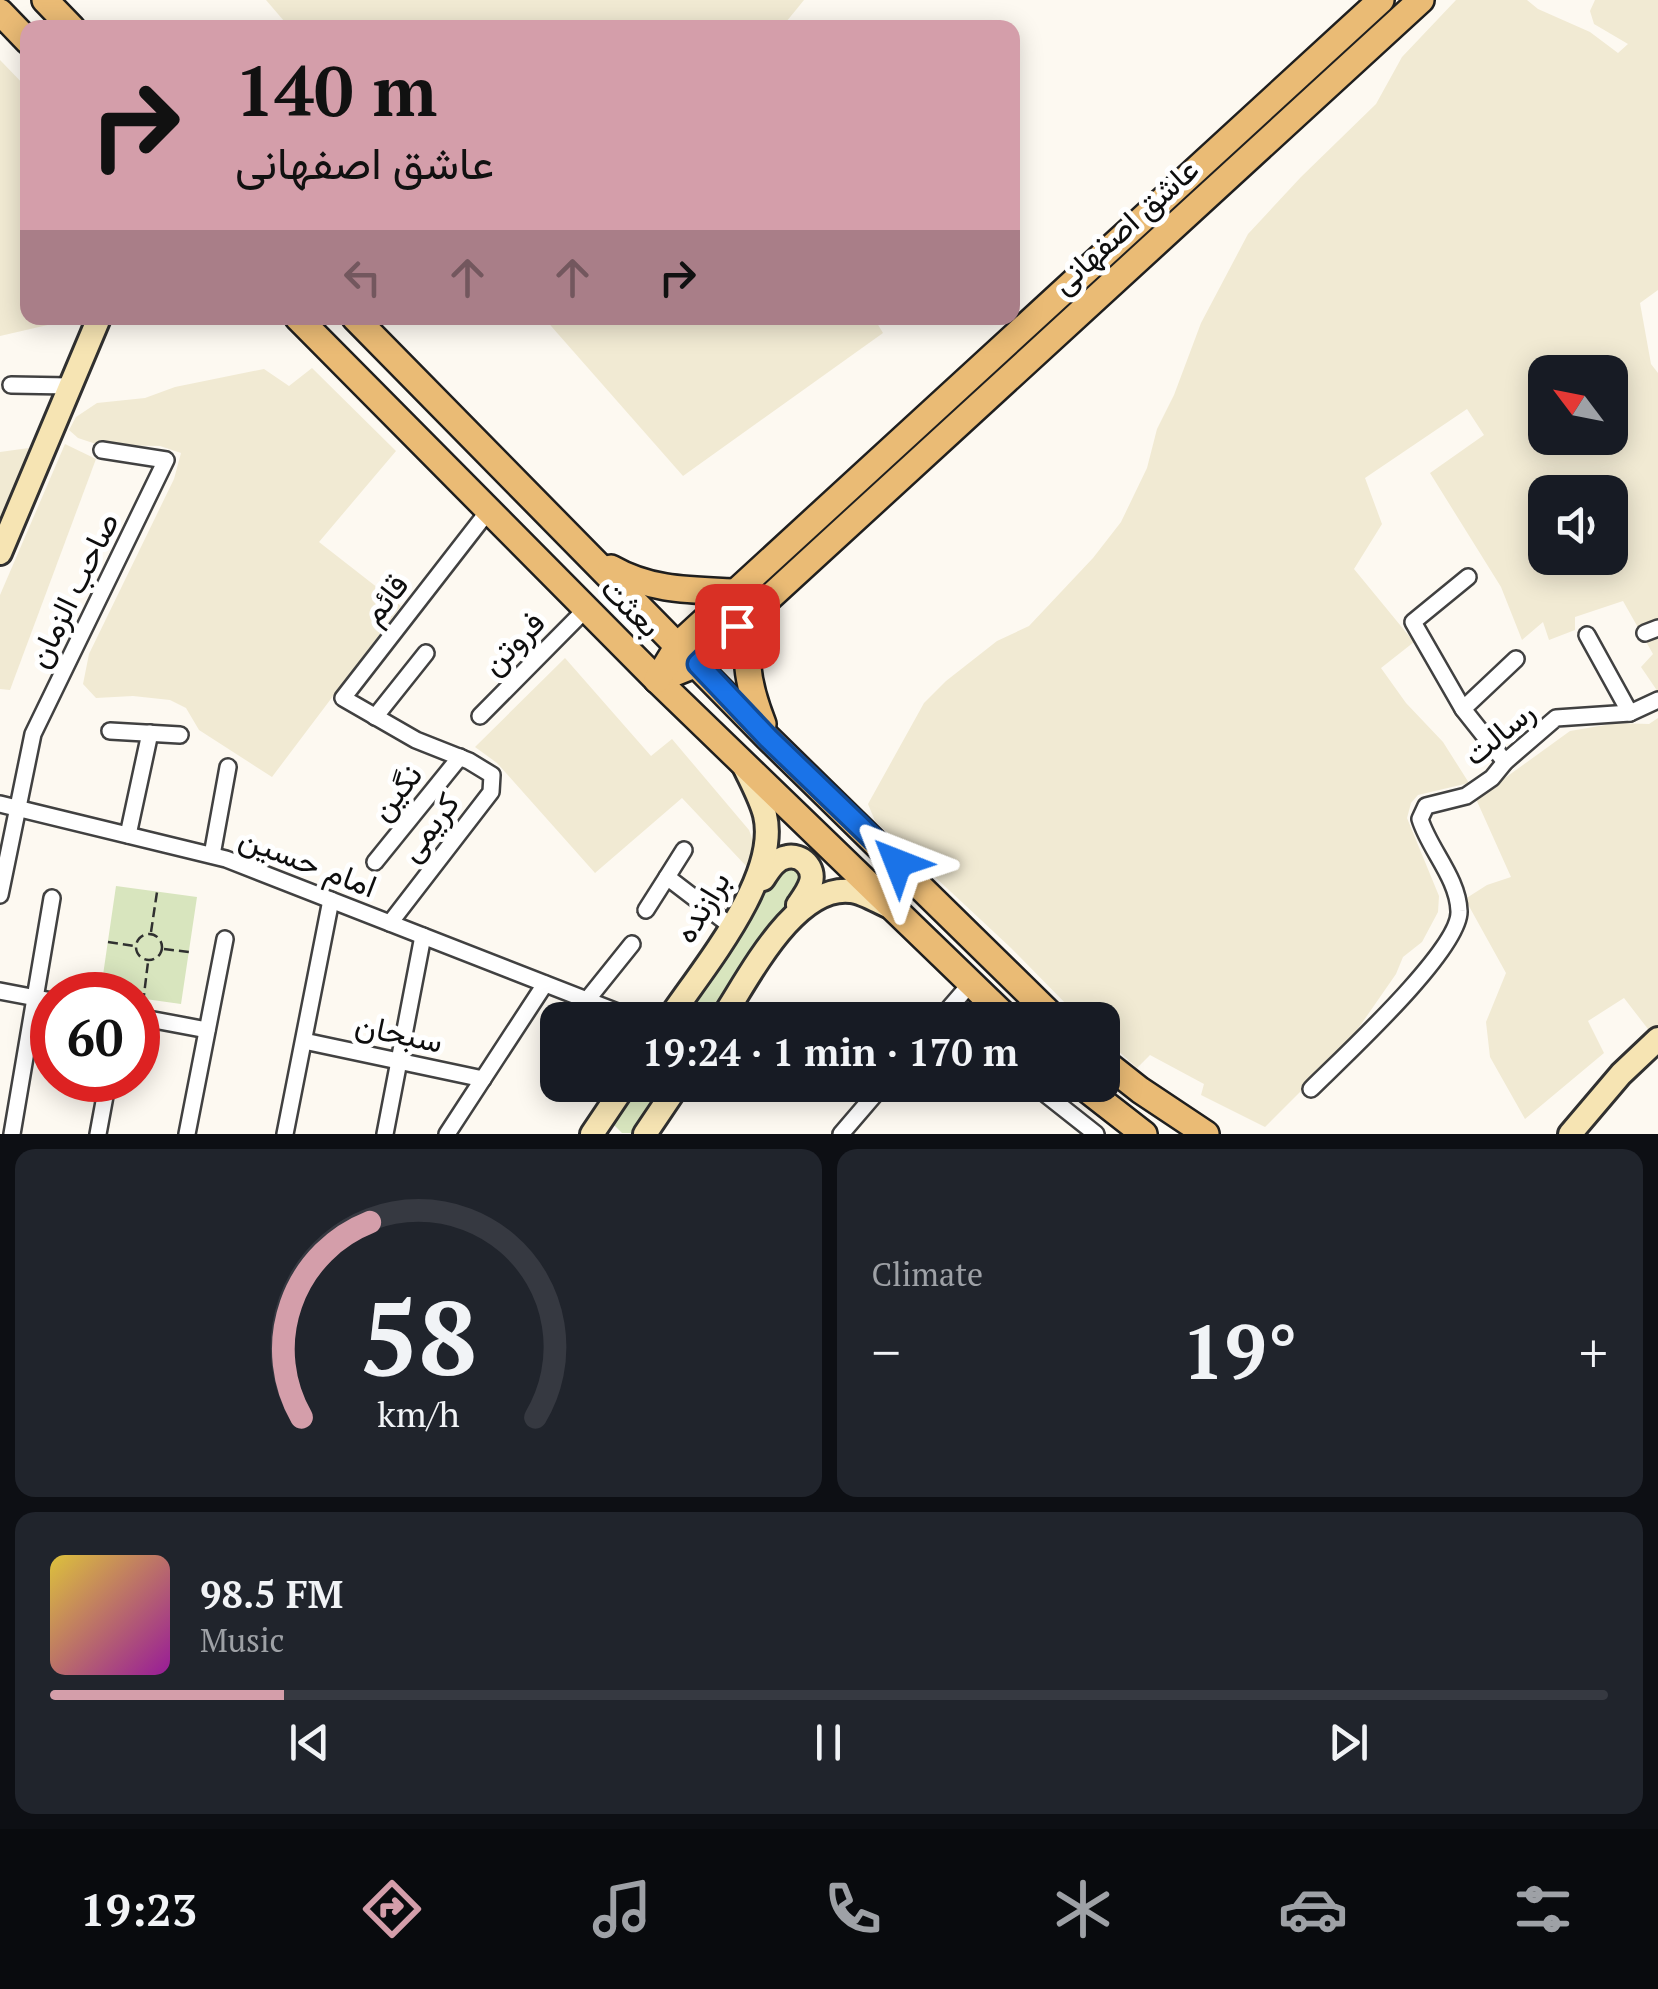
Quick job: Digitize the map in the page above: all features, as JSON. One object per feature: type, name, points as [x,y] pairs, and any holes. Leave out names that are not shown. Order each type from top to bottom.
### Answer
[{"type":"main road","points":[[45,0],[64,20]]},
{"type":"main road","name":"عاشق اصفهانی","points":[[698,664],[746,599],[1381,0]]},
{"type":"main road","name":"عاشق اصفهانی","points":[[656,680],[679,644],[746,599],[1420,0]]},
{"type":"main road","points":[[0,12],[20,33]]},
{"type":"main road","points":[[0,552],[96,325]]},
{"type":"main road","name":"بعثت","points":[[305,325],[656,680],[990,1002]]},
{"type":"main road","name":"بعثت","points":[[363,325],[768,738],[1038,1002]]},
{"type":"main road","points":[[589,555],[650,585],[746,599],[749,688],[768,738]]},
{"type":"main road","points":[[656,680],[698,664]]},
{"type":"main road","name":"برازنده","points":[[680,1002],[752,895],[768,841],[765,815],[743,764]]},
{"type":"main road","points":[[734,1002],[813,879],[812,870],[799,858],[788,856],[774,863],[752,895]]},
{"type":"main road","points":[[788,920],[819,895],[851,891],[891,907]]},
{"type":"main road","points":[[1570,1134],[1658,1038]]},
{"type":"main road","points":[[1120,1074],[1206,1134]]},
{"type":"main road","points":[[598,1131],[614,1102]]},
{"type":"main road","points":[[645,1134],[667,1102]]},
{"type":"main road","points":[[1103,1102],[1144,1134]]},
{"type":"street","points":[[11,384],[70,386]]},
{"type":"street","name":"صاحب الزمان","points":[[8,806],[33,734],[166,460],[102,450]]},
{"type":"street","name":"قائم","points":[[372,715],[343,698],[489,510]]},
{"type":"street","points":[[1468,577],[1413,622],[1463,709],[1505,762]]},
{"type":"street","name":"فروتن","points":[[480,716],[586,608]]},
{"type":"street","points":[[1587,635],[1630,713]]},
{"type":"street","points":[[372,715],[426,653]]},
{"type":"street","points":[[1463,709],[1516,659]]},
{"type":"street","name":"رسالت","points":[[1311,1088],[1410,987],[1455,928],[1460,915],[1457,899],[1420,818],[1426,806],[1466,796],[1492,778],[1556,718],[1630,713],[1658,700]]},
{"type":"street","name":"کریمی","points":[[372,715],[492,775],[491,792],[390,923]]},
{"type":"street","points":[[110,730],[180,735]]},
{"type":"street","points":[[128,835],[150,733]]},
{"type":"street","name":"نگین","points":[[375,862],[460,758]]},
{"type":"street","points":[[212,855],[228,767]]},
{"type":"street","points":[[0,895],[8,806]]},
{"type":"street","name":"امام حسین","points":[[8,806],[212,855],[592,1002]]},
{"type":"street","points":[[646,910],[684,850]]},
{"type":"street","points":[[666,877],[731,926]]},
{"type":"street","points":[[46,972],[52,898]]},
{"type":"street","points":[[286,1134],[331,900]]},
{"type":"street","points":[[385,1134],[423,936]]},
{"type":"street","points":[[188,1134],[225,939]]},
{"type":"street","points":[[587,1000],[632,944]]},
{"type":"street","points":[[447,1134],[545,984]]},
{"type":"street","points":[[955,1002],[971,984]]},
{"type":"street","points":[[0,991],[30,996]]},
{"type":"street","points":[[160,1021],[208,1030]]},
{"type":"street","name":"سبحان","points":[[304,1041],[483,1079]]},
{"type":"street","points":[[12,1134],[30,1058]]},
{"type":"street","points":[[98,1134],[104,1102]]},
{"type":"street","points":[[841,1134],[868,1102]]},
{"type":"street","points":[[1056,1102],[1096,1134]]},
{"type":"path","points":[[151,934],[157,892]]},
{"type":"path","points":[[151,934],[158,937],[163,948],[159,956],[148,960],[138,955],[136,946],[142,936],[151,934]]},
{"type":"path","points":[[108,942],[136,946]]},
{"type":"path","points":[[163,948],[189,952]]},
{"type":"path","points":[[146,972],[148,960]]},
{"type":"shaded area","points":[[266,0],[804,0],[788,20],[283,20]]},
{"type":"shaded area","points":[[1456,0],[1527,0],[1538,9],[1590,32],[1618,53],[1628,44],[1594,24],[1590,11],[1595,0],[1658,0],[1658,290],[1640,303],[1651,364],[1658,373],[1658,692],[1641,667],[1653,654],[1623,601],[1575,617],[1575,630],[1549,640],[1543,622],[1522,640],[1501,587],[1430,473],[1484,435],[1467,409],[1365,478],[1382,524],[1354,569],[1414,642],[1381,668],[1406,703],[1443,742],[1469,783],[1418,795],[1411,803],[1407,818],[1439,896],[1438,912],[1422,942],[1403,957],[1396,974],[1346,1046],[1265,1127],[1201,1095],[1204,1084],[1150,1055],[1137,1068],[1120,1052],[1120,1002],[1064,1002],[875,821],[868,804],[924,703],[997,641],[1029,626],[1121,522],[1147,468],[1157,429],[1201,323],[1248,234],[1376,104],[1402,57]]},
{"type":"shaded area","points":[[0,60],[20,81],[20,325],[48,325],[0,336]]},
{"type":"shaded area","points":[[550,325],[878,325],[883,333],[683,476]]},
{"type":"shaded area","points":[[312,368],[396,451],[319,542],[401,606],[272,777],[199,730],[186,708],[170,700],[96,698],[83,684],[89,654],[174,479],[181,453],[160,446],[99,445],[78,438],[69,430],[76,417],[97,403],[145,398],[175,387],[264,369],[289,386]]},
{"type":"shaded area","points":[[65,444],[96,459],[10,690],[0,689],[0,595]]},
{"type":"shaded area","points":[[36,447],[0,534],[0,452]]},
{"type":"shaded area","points":[[565,658],[651,756],[672,739],[749,830],[755,846],[748,868],[682,798],[595,873],[497,763],[475,747]]},
{"type":"shaded area","points":[[1658,718],[1658,1042],[1624,998],[1588,1021],[1604,1053],[1525,1119],[1490,1057],[1486,1022],[1506,973],[1465,899],[1487,885],[1511,877],[1476,799],[1570,731],[1617,723],[1649,724]]},
{"type":"green space","points":[[779,867],[803,874],[803,885],[724,1002],[688,1002]]},
{"type":"green space","points":[[116,886],[197,897],[181,1004],[160,1001],[160,972],[103,972]]},
{"type":"green space","points":[[624,1102],[655,1102],[632,1133],[622,1133],[614,1125]]},
{"type":"route","points":[[737,626],[698,664],[768,738],[898,863]]}]
